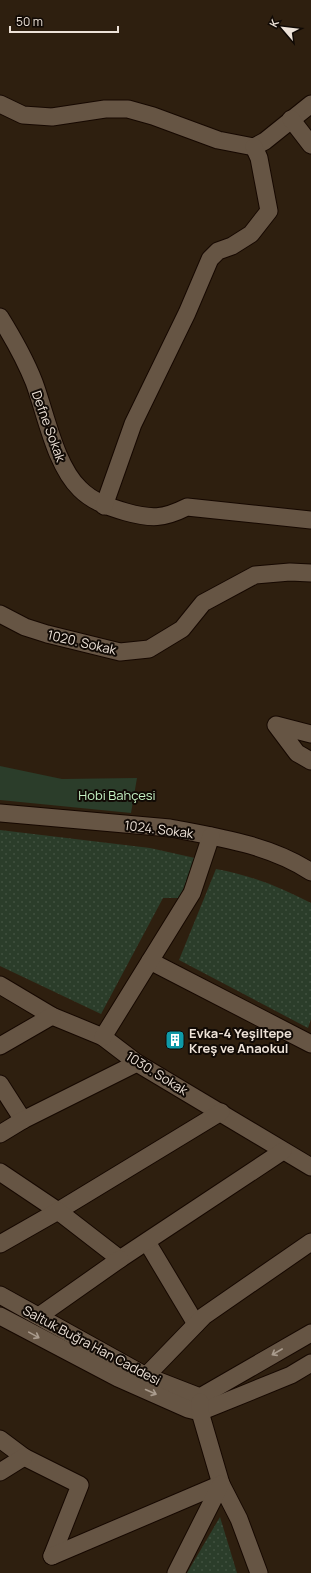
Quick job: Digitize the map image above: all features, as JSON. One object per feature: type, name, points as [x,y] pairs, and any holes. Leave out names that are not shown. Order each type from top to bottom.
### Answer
[{"type":"street","points":[[0,104],[23,115],[52,117],[105,108],[128,109],[218,140],[254,146],[265,141],[311,104]]},
{"type":"street","points":[[291,119],[311,145]]},
{"type":"street","points":[[104,506],[133,424],[187,313],[210,259],[218,251],[232,246],[251,234],[269,211],[259,158],[254,146]]},
{"type":"street","name":"Defne Sokak","points":[[0,317],[17,345],[34,382],[42,412],[63,465],[80,489],[104,506],[145,517],[170,515],[187,507],[311,520]]},
{"type":"street","name":"1020. Sokak","points":[[0,614],[25,627],[120,652],[149,649],[182,629],[204,603],[255,575],[290,572],[311,573]]},
{"type":"street","points":[[311,734],[276,725],[297,753],[311,761]]},
{"type":"street","name":"1024. Sokak","points":[[0,812],[170,828],[211,836],[254,847],[298,863],[311,872]]},
{"type":"street","points":[[103,1037],[192,893],[211,836]]},
{"type":"street","points":[[150,961],[311,1044]]},
{"type":"street","name":"1030. Sokak","points":[[0,985],[52,1016],[103,1037],[137,1063],[311,1167]]},
{"type":"street","points":[[0,1046],[52,1016]]},
{"type":"street","points":[[0,1134],[23,1120],[137,1063]]},
{"type":"street","points":[[0,1084],[23,1120]]},
{"type":"street","points":[[0,1244],[58,1211],[221,1112]]},
{"type":"street","points":[[39,1316],[120,1259],[283,1151]]},
{"type":"street","points":[[0,1172],[58,1211],[120,1259]]},
{"type":"street","points":[[147,1242],[196,1324]]},
{"type":"street","points":[[146,1376],[204,1316],[311,1242]]},
{"type":"street","name":"Saltuk Buğra Han Caddesi","points":[[0,1295],[200,1405]]},
{"type":"street","name":"Saltuk Buğra Han Caddesi","points":[[0,1316],[118,1378],[188,1409],[200,1405]]},
{"type":"street","points":[[200,1405],[311,1332]]},
{"type":"street","points":[[200,1405],[291,1376],[311,1363]]},
{"type":"street","points":[[200,1405],[221,1484],[239,1519],[259,1573]]},
{"type":"street","points":[[0,1439],[24,1457],[80,1485],[52,1556],[221,1484]]},
{"type":"street","points":[[0,1472],[24,1457]]},
{"type":"street","points":[[176,1573],[221,1484]]},
{"type":"green space","name":"Hobi Bahçesi","points":[[0,766],[62,779],[137,778],[131,813],[0,800]]},
{"type":"green space","points":[[0,830],[150,848],[195,858],[180,898],[163,898],[101,1014],[0,966]]},
{"type":"green space","points":[[216,869],[265,882],[311,903],[311,1019],[308,1028],[179,960]]},
{"type":"green space","points":[[220,1517],[237,1573],[187,1573]]},
{"type":"place","name":"Evka-4 Yeşiltepe Kreş ve Anaokul","points":[[175,1040]]}]
